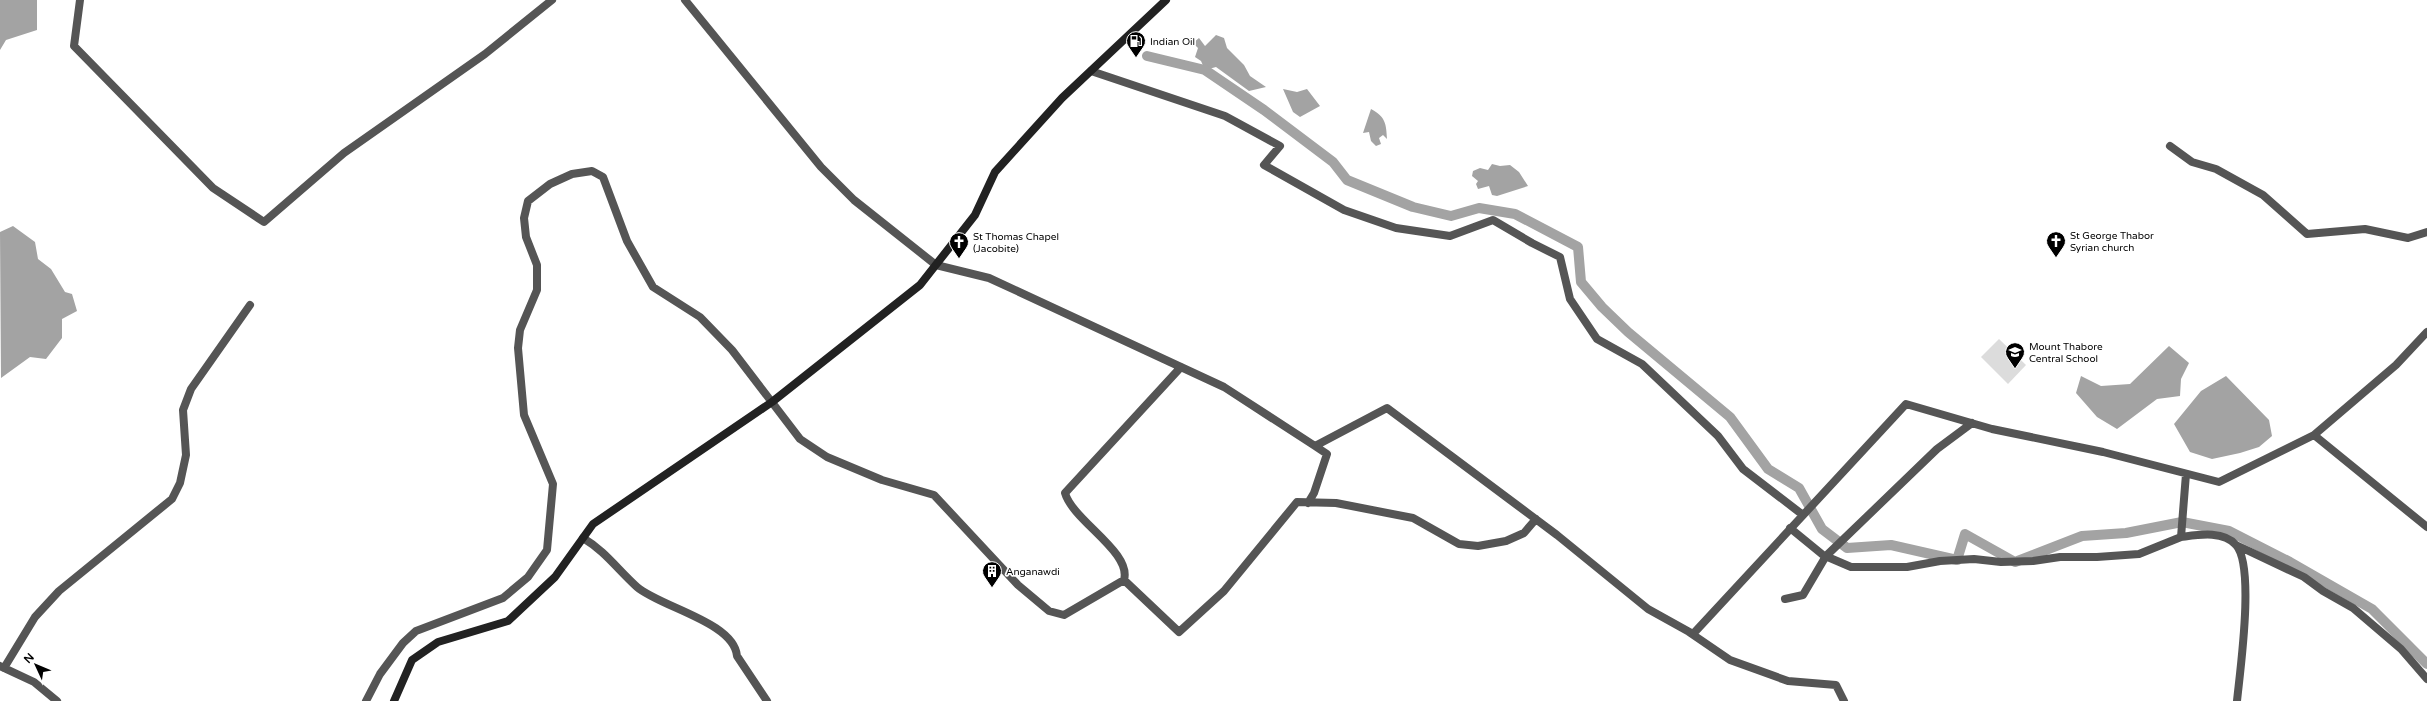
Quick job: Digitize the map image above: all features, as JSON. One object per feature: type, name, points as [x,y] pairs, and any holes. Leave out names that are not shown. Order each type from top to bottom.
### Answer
[{"type":"main road","points":[[394,701],[412,660],[438,642],[508,621],[555,577],[593,524],[772,402],[920,285],[975,215],[995,172],[1062,98],[1166,0]]},
{"type":"street","points":[[80,0],[74,46],[213,188],[264,222],[344,153],[485,54],[552,0]]},
{"type":"street","points":[[685,0],[821,167],[854,200],[936,265],[989,278],[1224,387],[1327,454],[1314,493],[1308,503]]},
{"type":"street","points":[[1091,71],[1225,116],[1267,138],[1280,146],[1264,165],[1344,210],[1396,228],[1450,236],[1493,220],[1532,243],[1560,257],[1570,299],[1597,339],[1642,364],[1718,436],[1744,469],[1803,515]]},
{"type":"street","points":[[2170,146],[2192,162],[2216,169],[2263,195],[2307,234],[2365,228],[2408,238],[2427,232]]},
{"type":"street","points":[[366,701],[380,674],[403,644],[416,631],[503,598],[528,577],[547,550],[553,484],[524,415],[518,348],[520,330],[538,290],[537,265],[526,238],[524,218],[528,201],[550,184],[572,174],[592,171],[603,177],[627,241],[653,287],[700,317],[732,350],[800,439],[827,457],[882,480],[934,495],[1018,585],[1049,611],[1064,616],[1124,580]]},
{"type":"street","points":[[57,701],[34,682],[2,667],[35,617],[59,591],[172,499],[180,483],[186,455],[183,410],[191,389],[250,305]]},
{"type":"street","points":[[1689,632],[1693,634],[1906,404],[1972,423],[2103,452],[2218,482],[2314,435],[2396,365],[2427,332]]},
{"type":"street","points":[[1181,367],[1065,494],[1081,517],[1110,547],[1124,566],[1124,580],[1179,632],[1224,591],[1297,502],[1336,503],[1413,518],[1459,544],[1478,546],[1512,538],[1524,533],[1536,519]]},
{"type":"street","points":[[1315,446],[1387,408],[1536,519],[1648,609],[1689,632],[1730,660],[1788,681],[1836,685],[1844,701]]},
{"type":"street","points":[[1785,599],[1804,595],[1826,556],[1937,449],[1972,423]]},
{"type":"street","points":[[2314,435],[2427,526]]},
{"type":"street","points":[[2181,537],[2186,474]]},
{"type":"street","points":[[1790,528],[1826,556],[1851,567],[1907,567],[1940,561],[1974,559],[2000,562],[2033,561],[2060,556],[2097,557],[2139,554],[2181,537],[2213,535],[2225,538],[2236,545],[2304,577],[2323,591],[2353,608],[2401,649],[2427,679]]},
{"type":"street","points":[[583,538],[599,547],[638,588],[706,621],[730,640],[736,648],[737,656],[767,701]]},
{"type":"street","points":[[2236,545],[2244,568],[2245,614],[2237,701]]},
{"type":"shaded area","points":[[0,0],[37,0],[37,30],[6,40],[0,50]]},
{"type":"shaded area","points":[[1216,35],[1224,38],[1227,48],[1244,65],[1250,76],[1266,87],[1249,91],[1216,67],[1205,70],[1201,61],[1195,57],[1198,48],[1193,43],[1199,38],[1205,46]]},
{"type":"shaded area","points":[[1283,89],[1297,92],[1307,89],[1320,106],[1300,117],[1293,112]]},
{"type":"shaded area","points":[[1371,109],[1380,115],[1384,121],[1386,129],[1387,139],[1383,135],[1379,138],[1381,144],[1376,146],[1371,141],[1369,132],[1363,133]]},
{"type":"shaded area","points":[[1492,164],[1500,166],[1510,165],[1519,172],[1528,186],[1497,196],[1492,195],[1489,186],[1478,189],[1476,184],[1478,181],[1472,176],[1473,171],[1480,168],[1488,170]]},
{"type":"shaded area","points":[[13,226],[35,242],[38,259],[51,269],[65,292],[72,294],[77,311],[62,319],[62,338],[46,359],[30,357],[1,378],[0,232]]},
{"type":"shaded area","points":[[1999,339],[2026,365],[2008,384],[1981,357]]},
{"type":"shaded area","points":[[2169,346],[2189,363],[2181,379],[2180,396],[2157,399],[2117,429],[2097,417],[2076,393],[2081,376],[2101,386],[2130,384]]},
{"type":"shaded area","points":[[2226,376],[2269,420],[2272,436],[2259,447],[2212,459],[2190,452],[2174,424],[2201,391]]},
{"type":"waterway","points":[[1147,56],[1205,70],[1264,110],[1333,162],[1347,180],[1413,207],[1451,216],[1479,208],[1515,214],[1578,247],[1581,282],[1602,307],[1628,332],[1730,417],[1768,469],[1799,488],[1822,529],[1847,548],[1891,545],[1957,560],[1965,534],[2015,562],[2082,536],[2126,533],[2182,522],[2229,531],[2290,562],[2372,609],[2427,664]]},
{"type":"place","name":"Indian Oil","points":[[1136,58]]},
{"type":"place","name":"St George Thabor Syrian church","points":[[2056,258]]},
{"type":"place","name":"St Thomas Chapel (Jacobite)","points":[[959,259]]},
{"type":"place","name":"Mount Thabore Central School","points":[[2015,369]]},
{"type":"place","name":"Anganawdi","points":[[992,588]]}]
